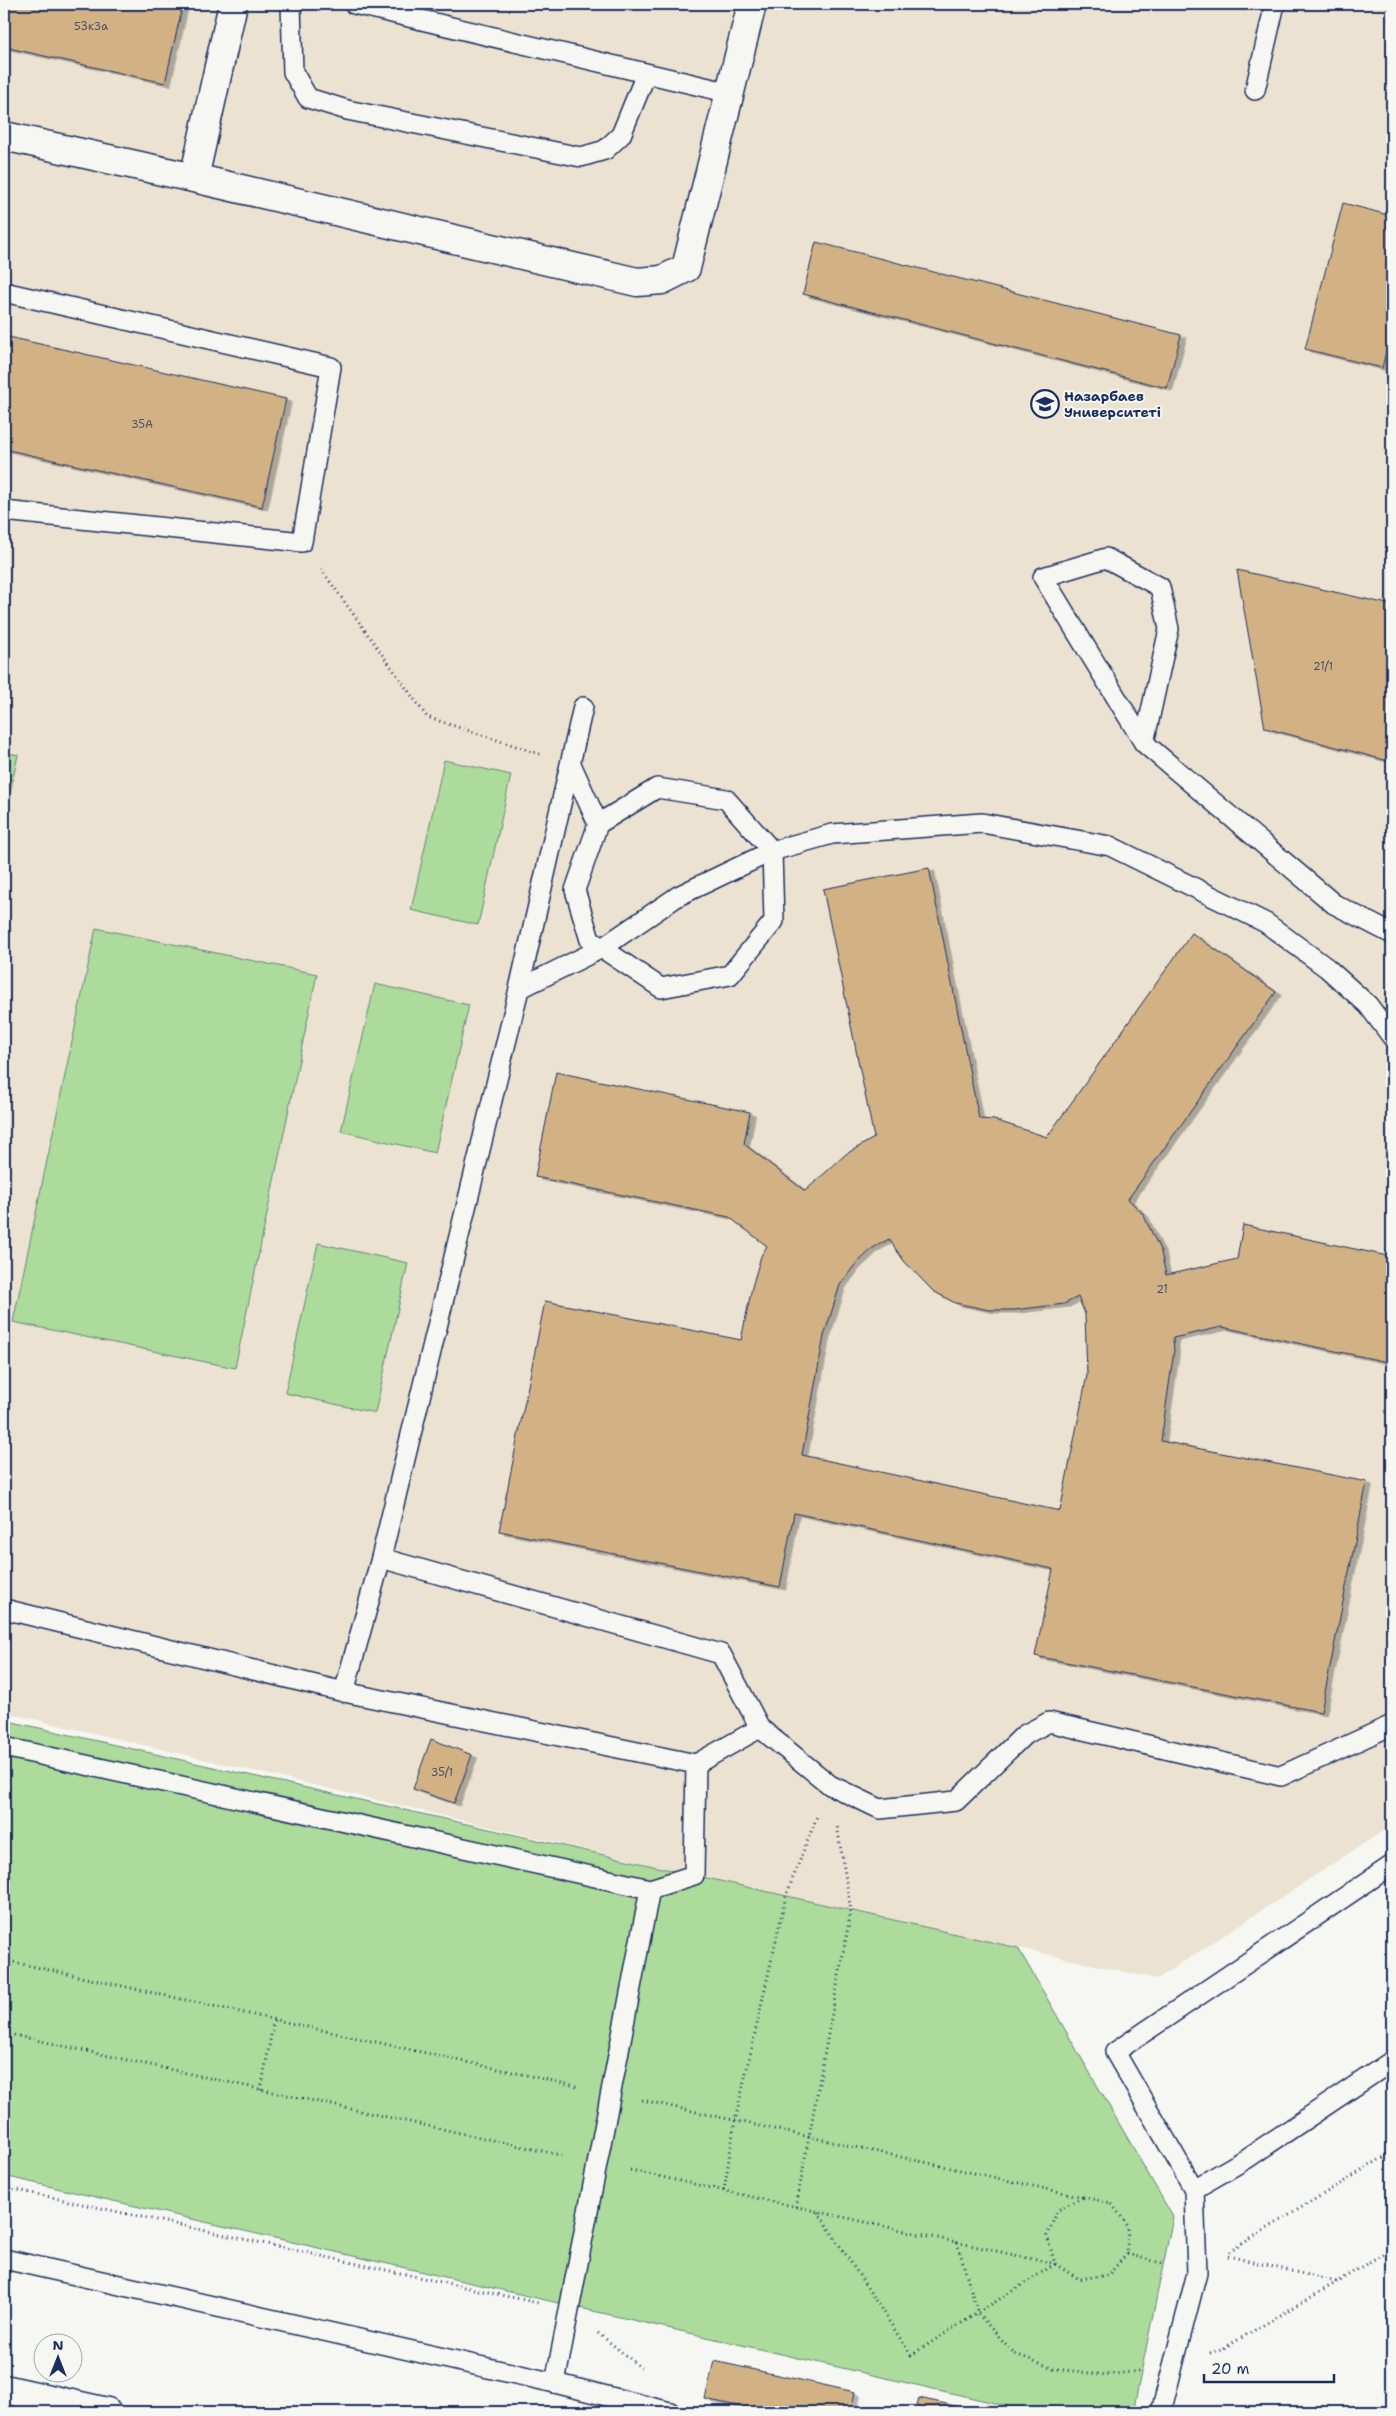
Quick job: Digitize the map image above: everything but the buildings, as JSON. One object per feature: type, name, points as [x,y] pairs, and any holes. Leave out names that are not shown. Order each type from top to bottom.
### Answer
[{"type":"street","points":[[194,178],[233,4]]},
{"type":"street","points":[[4,136],[194,178],[637,282],[662,280],[686,268],[752,4]]},
{"type":"street","points":[[4,2389],[107,2412]]},
{"type":"lane","points":[[291,4],[293,72],[308,98],[347,110],[581,157],[605,150],[621,135],[646,74]]},
{"type":"lane","points":[[354,4],[730,93]]},
{"type":"lane","points":[[1255,90],[1275,4]]},
{"type":"lane","points":[[4,292],[331,367],[302,542],[4,511]]},
{"type":"lane","points":[[1144,743],[1169,629],[1160,587],[1106,558],[1043,577],[1144,743],[1334,904],[1392,934]]},
{"type":"lane","points":[[344,1692],[381,1558],[519,989],[583,707]]},
{"type":"lane","points":[[571,764],[598,824]]},
{"type":"lane","points":[[657,788],[726,799],[772,851],[774,921],[730,975],[661,988],[590,940],[575,890],[598,824],[657,788]]},
{"type":"lane","points":[[519,989],[602,948],[678,896],[772,851],[832,834],[982,823],[1110,846],[1266,923],[1327,968],[1368,1005],[1392,1037]]},
{"type":"lane","points":[[381,1558],[721,1654],[760,1728],[830,1784],[880,1809],[956,1801],[1024,1736],[1049,1722],[1281,1776],[1392,1725]]},
{"type":"lane","points":[[4,1609],[344,1692],[696,1764],[760,1728]]},
{"type":"lane","points":[[4,1748],[650,1889],[694,1875],[696,1764]]},
{"type":"lane","points":[[1161,2412],[1197,2273],[1194,2189],[1115,2052],[1392,1865]]},
{"type":"lane","points":[[554,2383],[650,1889]]},
{"type":"lane","points":[[1194,2189],[1246,2159],[1392,2061]]},
{"type":"lane","points":[[4,2259],[554,2383],[670,2412]]},
{"type":"path","points":[[302,542],[427,717],[571,764]]},
{"type":"path","points":[[724,2191],[735,2121],[786,1896],[830,1784]]},
{"type":"path","points":[[796,2207],[851,1911],[830,1784]]},
{"type":"path","points":[[4,1960],[1111,2203],[1128,2226],[1127,2254],[1108,2275],[1079,2279],[1055,2264],[4,2033]]},
{"type":"path","points":[[261,2090],[274,2019]]},
{"type":"path","points":[[1337,2282],[1225,2255],[1392,2152]]},
{"type":"path","points":[[4,2187],[569,2310],[651,2376]]},
{"type":"path","points":[[1055,2264],[1047,2236],[1058,2210],[1084,2197]]},
{"type":"path","points":[[818,2212],[911,2354],[978,2314],[1055,2264]]},
{"type":"path","points":[[957,2242],[978,2314],[1015,2354],[1056,2369],[1106,2376],[1173,2366],[1224,2348],[1392,2248]]},
{"type":"shaded area","points":[[4,4],[1392,4],[1392,1825],[1157,1979],[694,1875],[4,1712]]},
{"type":"green space","points":[[4,752],[18,755],[4,822]]},
{"type":"green space","points":[[444,760],[511,775],[478,925],[411,910]]},
{"type":"green space","points":[[96,928],[317,974],[235,1368],[13,1322]]},
{"type":"green space","points":[[375,984],[469,1005],[435,1153],[341,1131]]},
{"type":"green space","points":[[318,1243],[408,1263],[375,1413],[285,1393]]},
{"type":"green space","points":[[4,1720],[1018,1948],[1173,2217],[1133,2412],[1034,2412],[4,2176]]},
{"type":"place","name":"Назарбаев Университеті","points":[[1045,404]]}]
